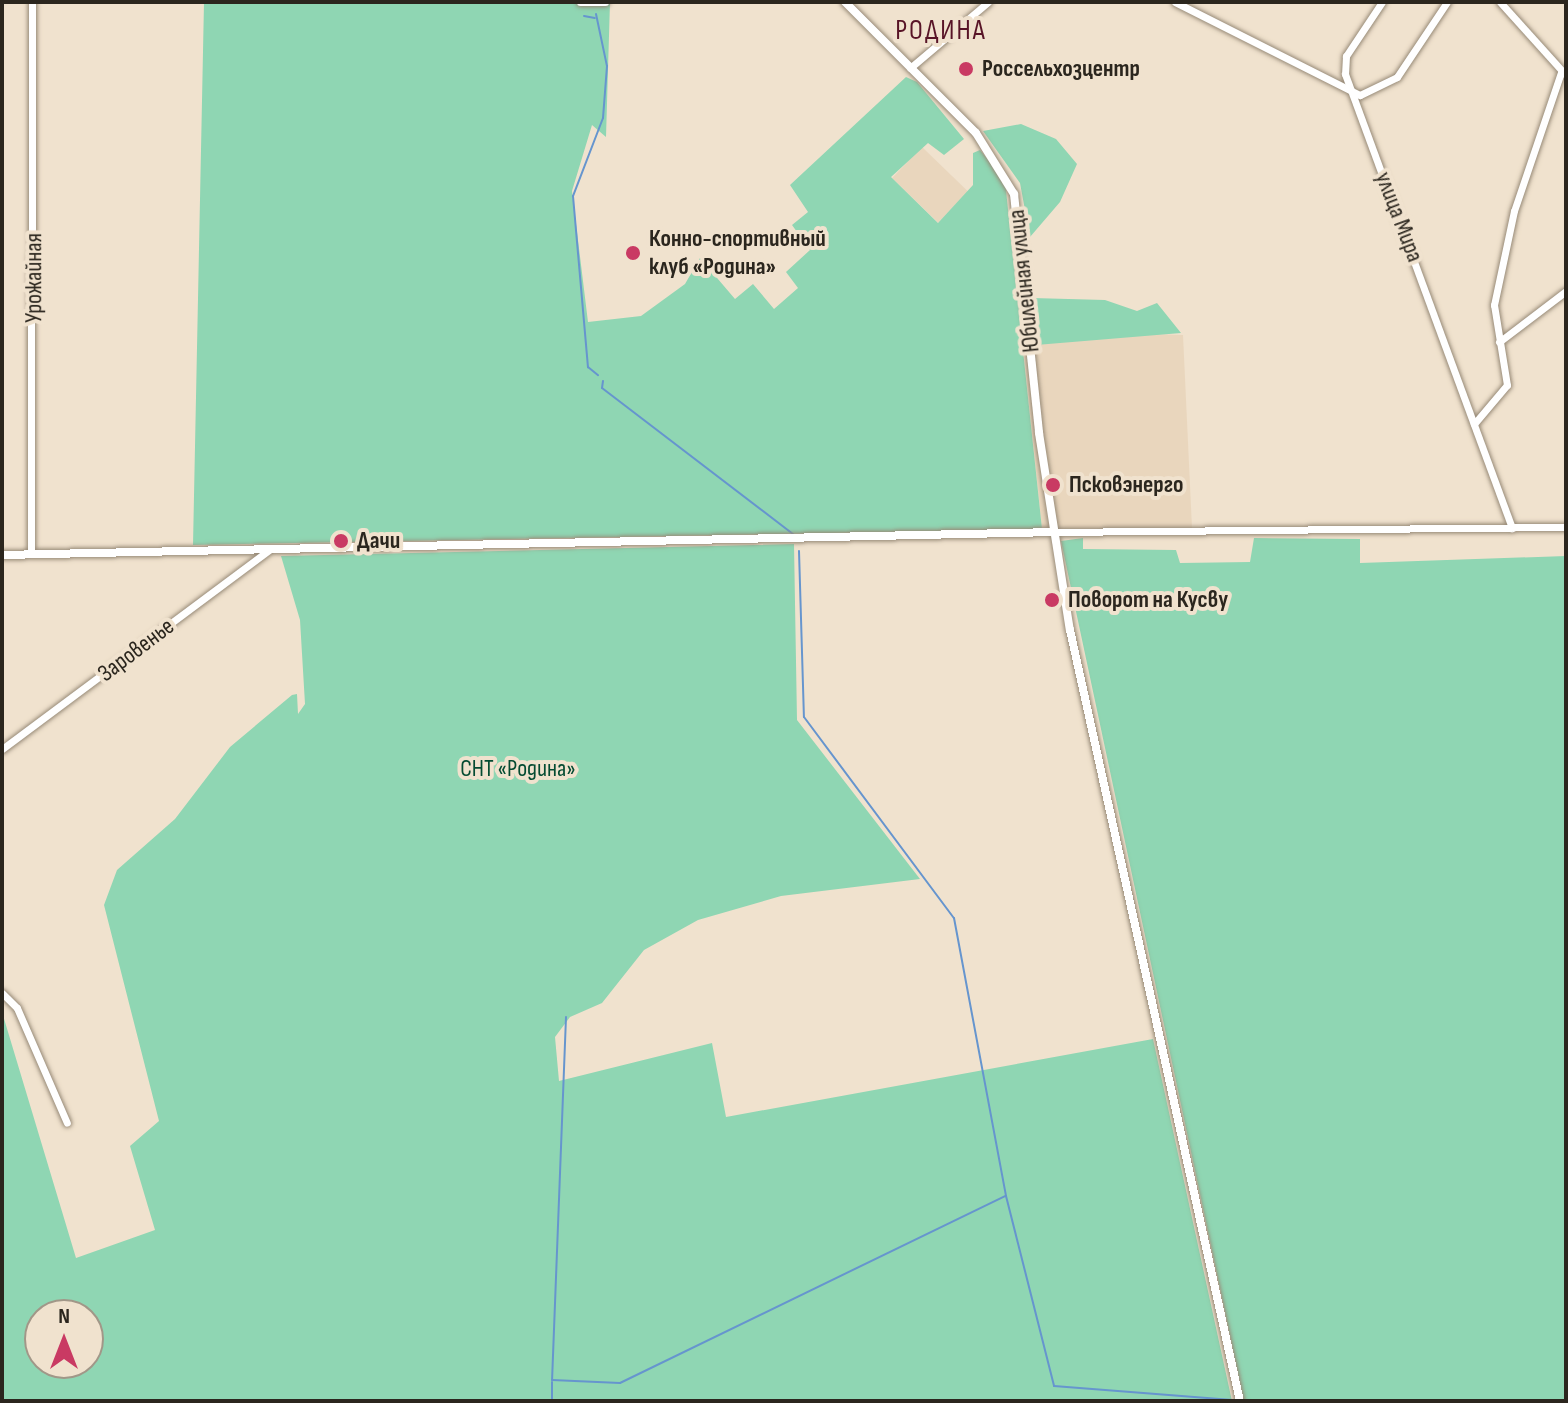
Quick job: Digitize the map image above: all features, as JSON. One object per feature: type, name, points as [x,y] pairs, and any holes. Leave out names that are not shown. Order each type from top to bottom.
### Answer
[{"type":"street","name":"Урожайная","points":[[31,554],[32,2]]},
{"type":"street","points":[[580,2],[605,2]]},
{"type":"street","name":"Юбилейная улица","points":[[845,2],[999,160],[1014,194],[1052,532],[1240,1401]]},
{"type":"street","points":[[910,68],[988,2]]},
{"type":"street","points":[[1175,2],[1350,93],[1367,93],[1397,77],[1447,2]]},
{"type":"street","name":"улица Мира","points":[[1382,2],[1346,56],[1350,93],[1512,528]]},
{"type":"street","points":[[1474,424],[1507,385],[1491,319],[1514,211],[1564,73],[1526,24],[1500,2]]},
{"type":"street","points":[[1499,342],[1566,291]]},
{"type":"street","points":[[2,555],[1052,532],[1566,527]]},
{"type":"street","name":"Заровенье","points":[[2,749],[269,550]]},
{"type":"street","points":[[2,993],[17,1008],[67,1123]]},
{"type":"shaded area","points":[[922,147],[968,191],[938,222],[892,178]]},
{"type":"shaded area","points":[[1121,333],[1183,335],[1192,528],[1042,529],[1023,346]]},
{"type":"green space","points":[[204,2],[610,2],[606,137],[592,125],[572,191],[588,322],[641,316],[685,284],[700,258],[735,299],[753,284],[774,309],[798,288],[786,272],[810,250],[792,225],[808,212],[790,185],[906,77],[917,82],[964,139],[944,155],[928,143],[891,177],[938,223],[973,185],[973,153],[980,150],[1005,181],[1042,529],[193,545]]},
{"type":"green space","points":[[1021,124],[1056,139],[1077,164],[1060,202],[1030,237],[1020,183],[983,131]]},
{"type":"green space","points":[[1032,298],[1105,300],[1137,311],[1157,303],[1181,333],[1036,345]]},
{"type":"green space","points":[[1083,538],[1083,549],[1176,550],[1180,563],[1250,562],[1254,538],[1360,539],[1360,563],[1566,556],[1566,1401],[1244,1401],[1061,541]]},
{"type":"green space","name":"СНТ «Родина»","points":[[794,544],[797,720],[920,879],[781,896],[698,920],[644,950],[602,1003],[570,1017],[555,1037],[559,1081],[712,1043],[726,1117],[1153,1039],[1232,1401],[2,1401],[2,1012],[76,1258],[155,1230],[130,1146],[159,1121],[104,905],[117,870],[175,819],[230,747],[292,695],[297,694],[298,714],[305,704],[300,620],[281,556]]},
{"type":"waterway","points":[[596,14],[607,66],[603,118],[573,196],[588,367],[598,375]]},
{"type":"waterway","points":[[584,16],[595,18]]},
{"type":"waterway","points":[[603,381],[602,388],[794,535]]},
{"type":"waterway","points":[[799,551],[804,717],[954,918],[1006,1196],[1054,1386],[1232,1400]]},
{"type":"waterway","points":[[566,1017],[552,1380],[620,1383],[1005,1196]]},
{"type":"waterway","points":[[552,1382],[552,1401]]},
{"type":"place","name":"Россельхозцентр","points":[[966,69]]},
{"type":"place","name":"Конно-спортивный клуб «Родина»","points":[[633,253]]},
{"type":"place","name":"Псковэнерго","points":[[1053,485]]},
{"type":"place","name":"Дачи","points":[[341,541]]},
{"type":"place","name":"Поворот на Кусву","points":[[1052,600]]},
{"type":"district","name":"РОДИНА","points":[[941,31]]}]
